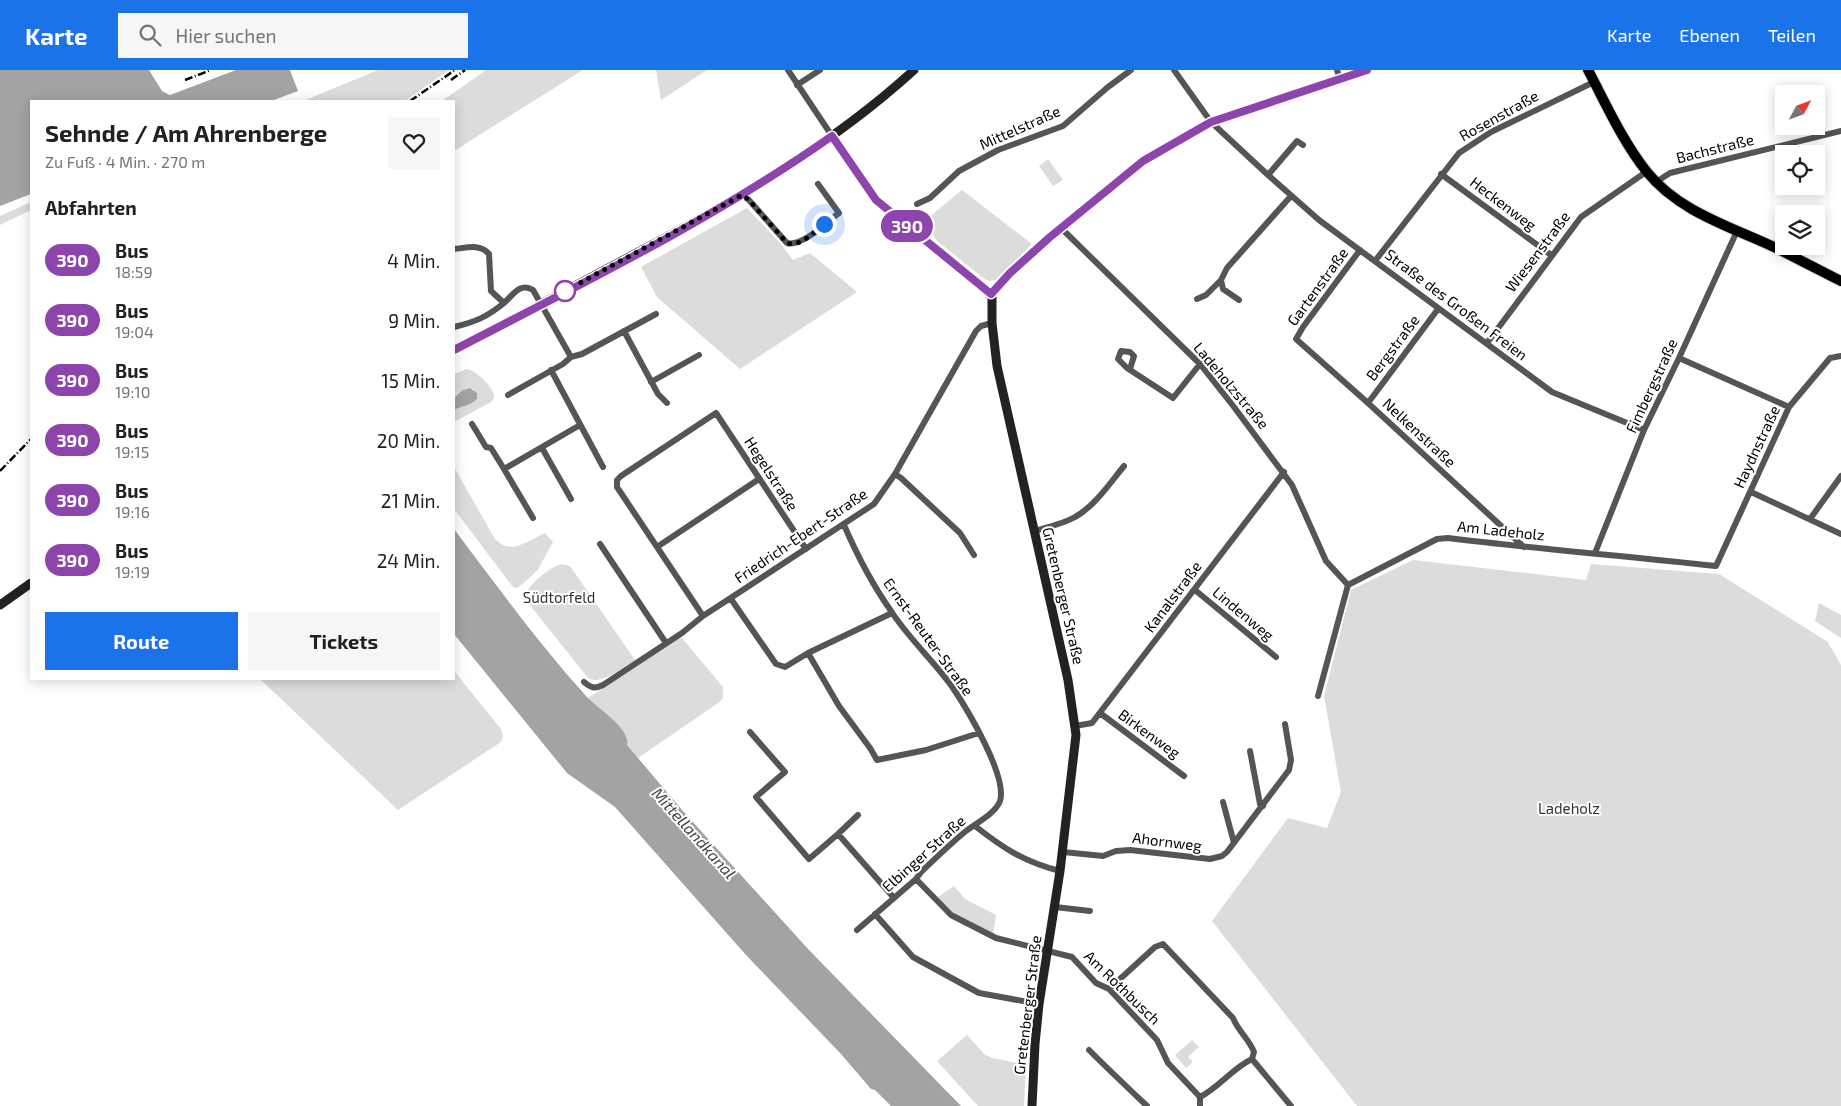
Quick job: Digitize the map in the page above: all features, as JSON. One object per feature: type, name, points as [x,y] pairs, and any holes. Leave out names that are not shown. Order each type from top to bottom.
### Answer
[{"type":"main road","points":[[455,349],[742,195],[832,136],[867,110],[914,70]]},
{"type":"main road","points":[[1588,70],[1631,149],[1646,172],[1656,182],[1685,205],[1841,281]]},
{"type":"main road","points":[[832,136],[876,200],[991,294]]},
{"type":"main road","name":"Gretenberger Straße","points":[[991,294],[997,366],[1068,680],[1075,726],[1075,751],[1063,852],[1035,1044],[1032,1106]]},
{"type":"main road","points":[[0,605],[30,583]]},
{"type":"street","points":[[788,70],[832,136]]},
{"type":"street","points":[[798,85],[820,70]]},
{"type":"street","name":"Mittelstraße","points":[[917,204],[930,198],[959,171],[998,150],[1063,126],[1131,70]]},
{"type":"street","name":"Straße des Großen Freien","points":[[1174,70],[1211,122],[1291,196],[1360,250],[1552,392],[1644,430]]},
{"type":"street","points":[[1337,70],[1340,79]]},
{"type":"street","points":[[991,294],[1010,273],[1061,228],[1143,161],[1211,122],[1367,70]]},
{"type":"street","name":"Rosenstraße","points":[[1376,261],[1459,153],[1491,132],[1524,114],[1594,82]]},
{"type":"street","name":"Bachstraße","points":[[1656,182],[1670,174],[1841,131]]},
{"type":"street","points":[[1268,175],[1297,141],[1303,145]]},
{"type":"street","name":"Wiesenstraße","points":[[1487,343],[1581,217],[1646,172]]},
{"type":"street","name":"Heckenweg","points":[[1441,174],[1551,255]]},
{"type":"street","points":[[742,195],[748,199],[787,243],[792,244],[801,242],[839,213],[818,184]]},
{"type":"street","points":[[1197,299],[1206,295],[1221,280],[1227,268],[1291,196]]},
{"type":"street","name":"Ladeholzstraße","points":[[1061,228],[1200,364],[1284,472],[1292,485],[1326,561],[1348,586]]},
{"type":"street","name":"Fimbergstraße","points":[[1595,553],[1644,430],[1737,231]]},
{"type":"street","points":[[455,249],[478,247],[485,249],[489,254],[491,291],[504,303]]},
{"type":"street","name":"Gartenstraße","points":[[1296,340],[1303,327],[1360,250]]},
{"type":"street","points":[[1221,280],[1223,289],[1239,300]]},
{"type":"street","points":[[455,327],[474,322],[491,314],[517,291],[525,287],[533,290],[570,356]]},
{"type":"street","name":"Bergstraße","points":[[1368,403],[1438,309]]},
{"type":"street","points":[[508,395],[562,364],[570,356],[582,354],[656,314]]},
{"type":"street","name":"Friedrich-Ebert-Straße","points":[[584,682],[589,687],[598,687],[874,504],[895,474],[976,331],[981,326],[992,323]]},
{"type":"street","points":[[624,331],[658,394],[667,403]]},
{"type":"street","name":"Nelkenstraße","points":[[1296,340],[1368,403],[1524,547]]},
{"type":"street","points":[[651,382],[699,355]]},
{"type":"street","name":"Haydnstraße","points":[[1716,566],[1789,407],[1830,358],[1841,356]]},
{"type":"street","points":[[1679,358],[1789,407]]},
{"type":"street","points":[[1130,369],[1173,398],[1200,364]]},
{"type":"street","points":[[551,370],[603,467]]},
{"type":"street","name":"Hegelstraße","points":[[657,547],[617,486],[617,480],[716,413],[806,549]]},
{"type":"street","points":[[472,424],[486,447],[491,448],[534,518]]},
{"type":"street","points":[[504,469],[580,425]]},
{"type":"street","points":[[542,448],[572,499]]},
{"type":"street","points":[[1034,531],[1066,522],[1078,516],[1088,508],[1124,466]]},
{"type":"street","name":"Kanalstraße","points":[[1075,726],[1092,723],[1284,472]]},
{"type":"street","points":[[895,474],[902,478],[960,533],[974,555]]},
{"type":"street","points":[[1810,518],[1841,476]]},
{"type":"street","points":[[703,616],[657,547],[760,479]]},
{"type":"street","points":[[1751,492],[1841,534]]},
{"type":"street","name":"Ernst-Reuter-Straße","points":[[844,525],[870,578],[892,613],[952,688],[979,733],[996,772],[1001,793]]},
{"type":"street","name":"Am Ladeholz","points":[[1348,586],[1437,539],[1448,538],[1716,566]]},
{"type":"street","points":[[600,544],[666,643]]},
{"type":"street","points":[[1318,696],[1348,586]]},
{"type":"street","name":"Lindenweg","points":[[1194,590],[1276,657]]},
{"type":"street","points":[[731,599],[776,664],[785,667],[808,653],[892,613]]},
{"type":"street","points":[[808,653],[839,706],[877,760],[926,750],[979,733]]},
{"type":"street","name":"Birkenweg","points":[[1100,713],[1184,776]]},
{"type":"street","name":"Ahornweg","points":[[1063,852],[1103,856],[1116,851],[1130,850],[1210,860],[1222,856],[1263,806],[1289,770],[1291,760],[1285,724]]},
{"type":"street","points":[[750,732],[785,772],[756,797],[809,859],[858,815]]},
{"type":"street","points":[[1250,751],[1260,804],[1263,806]]},
{"type":"street","name":"Elbinger Straße","points":[[857,930],[994,809],[999,802],[1001,793]]},
{"type":"street","points":[[1223,802],[1234,843]]},
{"type":"street","points":[[975,826],[1000,846],[1032,863],[1060,871]]},
{"type":"street","points":[[838,834],[894,898]]},
{"type":"street","name":"Am Rothbusch","points":[[916,879],[951,914],[996,938],[1072,957],[1096,983],[1110,990],[1157,1040],[1168,1063],[1200,1097]]},
{"type":"street","points":[[1055,907],[1090,911]]},
{"type":"street","points":[[875,914],[913,956],[979,993],[1040,1004]]},
{"type":"street","points":[[1110,990],[1155,947],[1163,944],[1233,1018],[1236,1026],[1250,1041],[1254,1052],[1252,1059],[1242,1064],[1228,1077],[1200,1097],[1200,1106]]},
{"type":"street","points":[[1089,1050],[1147,1106]]},
{"type":"street","points":[[1252,1059],[1291,1106]]},
{"type":"green space","points":[[378,70],[449,70],[406,100],[305,100]]},
{"type":"green space","points":[[486,70],[583,70],[455,150],[455,100],[443,100]]},
{"type":"green space","points":[[656,70],[707,70],[661,100]]},
{"type":"green space","points":[[1048,159],[1063,180],[1053,186],[1039,166]]},
{"type":"green space","points":[[962,190],[1032,244],[996,280],[989,281],[983,278],[936,240],[932,233],[922,226],[928,218]]},
{"type":"green space","points":[[30,202],[30,210],[0,225],[0,216]]},
{"type":"green space","points":[[747,208],[781,244],[793,260],[810,253],[857,292],[740,369],[657,297],[641,267]]},
{"type":"green space","points":[[466,369],[474,372],[492,390],[494,398],[491,402],[455,421],[455,410],[477,399],[473,389],[470,388],[465,389],[455,397],[455,374]]},
{"type":"green space","points":[[455,469],[495,539],[501,544],[513,547],[545,533],[553,542],[537,571],[519,587],[512,586],[455,510]]},
{"type":"green space","name":"Ladeholz","points":[[1413,560],[1586,580],[1591,564],[1719,574],[1828,642],[1841,665],[1841,1106],[1357,1106],[1212,921],[1288,818],[1327,828],[1341,792],[1324,696],[1351,590]]},
{"type":"green space","name":"Südtorfeld","points":[[561,564],[570,566],[635,660],[605,678],[593,680],[588,678],[525,599],[529,589],[538,578]]},
{"type":"green space","points":[[1819,603],[1841,615],[1841,638],[1815,621]]},
{"type":"green space","points":[[682,638],[723,687],[723,698],[638,758],[588,698],[676,640]]},
{"type":"green space","points":[[455,672],[501,729],[503,736],[501,742],[398,810],[261,680],[455,680]]},
{"type":"green space","points":[[954,886],[965,899],[996,915],[993,934],[951,912],[938,897]]},
{"type":"green space","points":[[967,1035],[985,1055],[1026,1065],[1024,1106],[978,1106],[937,1061]]},
{"type":"green space","points":[[1192,1040],[1199,1047],[1188,1057],[1193,1062],[1186,1068],[1175,1055]]},
{"type":"water","points":[[0,70],[149,70],[162,91],[170,95],[236,70],[290,70],[298,91],[274,100],[30,100],[30,194],[0,206]]},
{"type":"water","points":[[470,388],[477,393],[477,399],[455,410],[455,397],[463,390]]},
{"type":"water","name":"Mittellandkanal","points":[[455,530],[552,656],[587,697],[624,732],[627,745],[682,810],[809,950],[961,1106],[891,1106],[875,1090],[871,1089],[841,1054],[746,955],[615,807],[567,773],[455,635]]},
{"type":"railway","points":[[185,80],[211,70]]},
{"type":"railway","points":[[411,100],[455,70]]},
{"type":"railway","points":[[451,80],[465,70]]},
{"type":"railway","points":[[0,471],[30,440]]},
{"type":"bus line","name":"390","points":[[455,349],[742,195],[832,136],[868,191],[884,208],[991,294],[1010,273],[1050,237],[1143,161],[1211,122],[1367,70]]},
{"type":"route","points":[[565,291],[742,195],[748,199],[787,243],[801,242],[824,224]]}]
